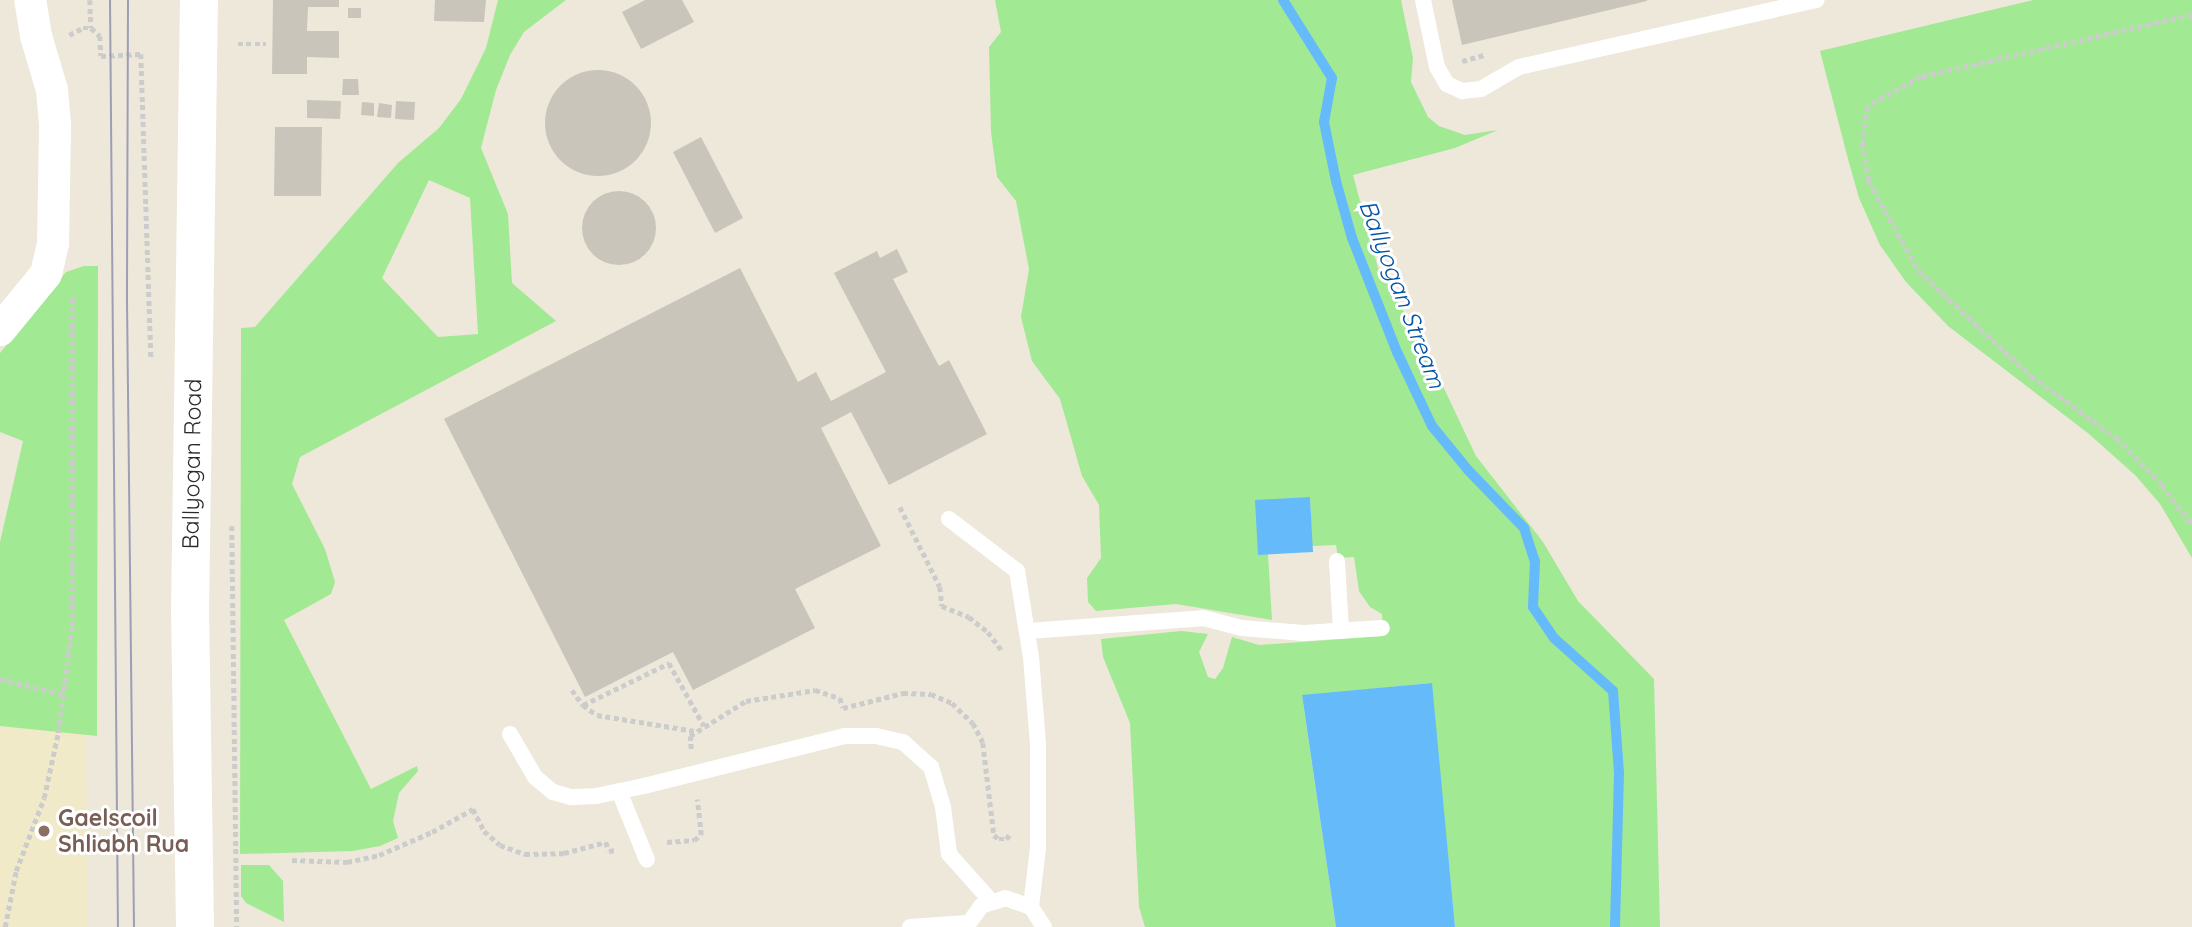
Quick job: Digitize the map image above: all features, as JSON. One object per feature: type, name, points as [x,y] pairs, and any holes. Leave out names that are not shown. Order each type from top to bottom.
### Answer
[{"type":"street","points":[[0,330],[46,274],[53,244],[52,90],[36,36],[30,0]]},
{"type":"street","name":"Ballyogan Road","points":[[195,927],[190,612],[199,0]]},
{"type":"lane","points":[[1423,0],[1437,67],[1447,84],[1462,91],[1481,89],[1519,68],[1816,0]]},
{"type":"lane","points":[[949,519],[1017,571],[1028,631],[1038,744],[1038,848],[1031,907]]},
{"type":"lane","points":[[1337,561],[1341,631]]},
{"type":"lane","points":[[1028,631],[1203,618],[1242,628],[1279,631],[1382,628]]},
{"type":"lane","points":[[510,734],[535,778],[553,792],[571,797],[619,791],[844,736],[876,736],[903,742],[932,767],[943,807],[949,854],[991,901]]},
{"type":"lane","points":[[619,791],[647,860]]},
{"type":"lane","points":[[910,927],[967,925],[973,913],[991,901],[1018,901],[1031,907],[1044,927]]},
{"type":"path","points":[[90,0],[91,28],[100,36],[101,56],[141,54],[151,359]]},
{"type":"path","points":[[2192,15],[1921,77],[1868,106],[1862,142],[1869,181],[1918,270],[2031,376],[2117,438],[2162,485],[2192,524]]},
{"type":"path","points":[[66,43],[75,31],[91,28]]},
{"type":"path","points":[[237,56],[238,33]]},
{"type":"path","points":[[237,44],[266,44]]},
{"type":"path","points":[[5,927],[16,871],[44,798],[72,626],[72,288]]},
{"type":"path","points":[[232,519],[237,927]]},
{"type":"path","points":[[583,705],[669,663],[704,726]]},
{"type":"path","points":[[0,679],[62,694]]},
{"type":"path","points":[[572,690],[583,705],[597,715],[696,731]]},
{"type":"path","points":[[292,860],[347,862],[379,855],[432,832],[473,809],[484,831],[500,845],[525,854],[564,853],[606,842],[610,851]]},
{"type":"shaded area","name":"Gaelscoil Shliabh Rua","points":[[0,726],[86,735],[88,927],[0,927]]},
{"type":"green space","points":[[498,0],[566,0],[524,32],[510,55],[496,90],[481,148],[508,214],[512,283],[556,321],[300,457],[292,484],[325,549],[335,582],[331,594],[284,620],[371,789],[417,766],[418,771],[399,793],[393,821],[398,838],[380,846],[353,851],[240,854],[241,328],[255,327],[398,163],[439,128],[461,99],[486,48]],"holes":[[[429,180],[470,198],[478,334],[438,337],[382,278]]]},
{"type":"green space","points":[[995,0],[1401,0],[1413,58],[1411,82],[1428,117],[1439,126],[1465,135],[1498,130],[1455,148],[1353,175],[1378,268],[1423,344],[1476,456],[1543,542],[1578,601],[1654,679],[1660,927],[1455,927],[1431,683],[1302,696],[1336,927],[1145,927],[1139,907],[1130,723],[1103,657],[1101,639],[1181,631],[1208,634],[1199,652],[1208,677],[1215,679],[1223,668],[1232,637],[1259,645],[1383,636],[1382,614],[1370,607],[1359,591],[1354,557],[1338,558],[1336,545],[1312,546],[1310,497],[1258,554],[1268,554],[1272,620],[1176,604],[1096,611],[1088,602],[1087,578],[1101,558],[1099,505],[1082,476],[1060,399],[1032,361],[1021,317],[1029,269],[1016,201],[997,177],[991,132],[989,47],[1001,32]]},
{"type":"green space","points":[[2033,0],[2192,0],[2192,558],[2160,504],[2136,476],[2089,434],[1948,326],[1906,282],[1880,245],[1859,198],[1820,51]]},
{"type":"green space","points":[[84,266],[98,266],[97,736],[0,726],[0,542],[23,441],[0,432],[0,353],[66,272]]},
{"type":"green space","points":[[241,865],[269,865],[283,881],[284,922],[246,903],[241,896]]},
{"type":"water","points":[[1310,497],[1313,552],[1258,555],[1255,500]]},
{"type":"water","points":[[1432,683],[1455,927],[1336,927],[1302,695]]},
{"type":"building","points":[[273,0],[339,0],[339,7],[308,7],[307,31],[339,31],[339,58],[307,57],[307,74],[272,74]]},
{"type":"building","points":[[435,0],[486,0],[484,22],[434,21]]},
{"type":"building","points":[[645,0],[682,0],[694,22],[641,49],[622,12]]},
{"type":"building","points":[[1452,0],[1647,0],[1647,1],[1462,45]]},
{"type":"building","points":[[348,8],[361,8],[361,18],[348,18]]},
{"type":"building","points":[[598,70],[618,74],[635,86],[647,103],[651,123],[647,143],[635,160],[618,172],[598,176],[578,172],[561,160],[549,143],[545,123],[549,103],[561,86],[578,74]]},
{"type":"building","points":[[343,79],[358,79],[359,95],[342,95]]},
{"type":"building","points":[[307,100],[341,101],[340,119],[307,118]]},
{"type":"building","points":[[396,101],[415,102],[414,120],[395,119]]},
{"type":"building","points":[[362,102],[374,103],[374,116],[361,115]]},
{"type":"building","points":[[379,103],[392,105],[391,118],[377,117]]},
{"type":"building","points":[[275,127],[322,127],[321,196],[274,196]]},
{"type":"building","points":[[701,137],[743,218],[715,233],[673,152]]},
{"type":"building","points":[[619,191],[640,197],[650,207],[656,228],[650,249],[640,259],[619,265],[598,259],[588,249],[582,228],[588,207],[598,197]]},
{"type":"building","points":[[897,249],[908,272],[893,279],[939,366],[949,360],[987,434],[889,485],[851,412],[821,428],[881,546],[795,589],[815,628],[693,690],[673,652],[585,697],[444,419],[740,268],[798,382],[816,372],[831,401],[886,372],[834,273],[877,251],[880,258]]},
{"type":"waterway","name":"Ballyogan Stream","points":[[1283,0],[1332,78],[1324,122],[1336,181],[1352,238],[1397,352],[1432,426],[1468,470],[1524,528],[1535,561],[1533,607],[1554,638],[1613,691],[1619,773],[1615,927]]},
{"type":"tram line","points":[[110,0],[118,927]]},
{"type":"tram line","points":[[128,0],[127,301],[134,927]]},
{"type":"place","name":"Gaelscoil Shliabh Rua","points":[[44,831]]}]
